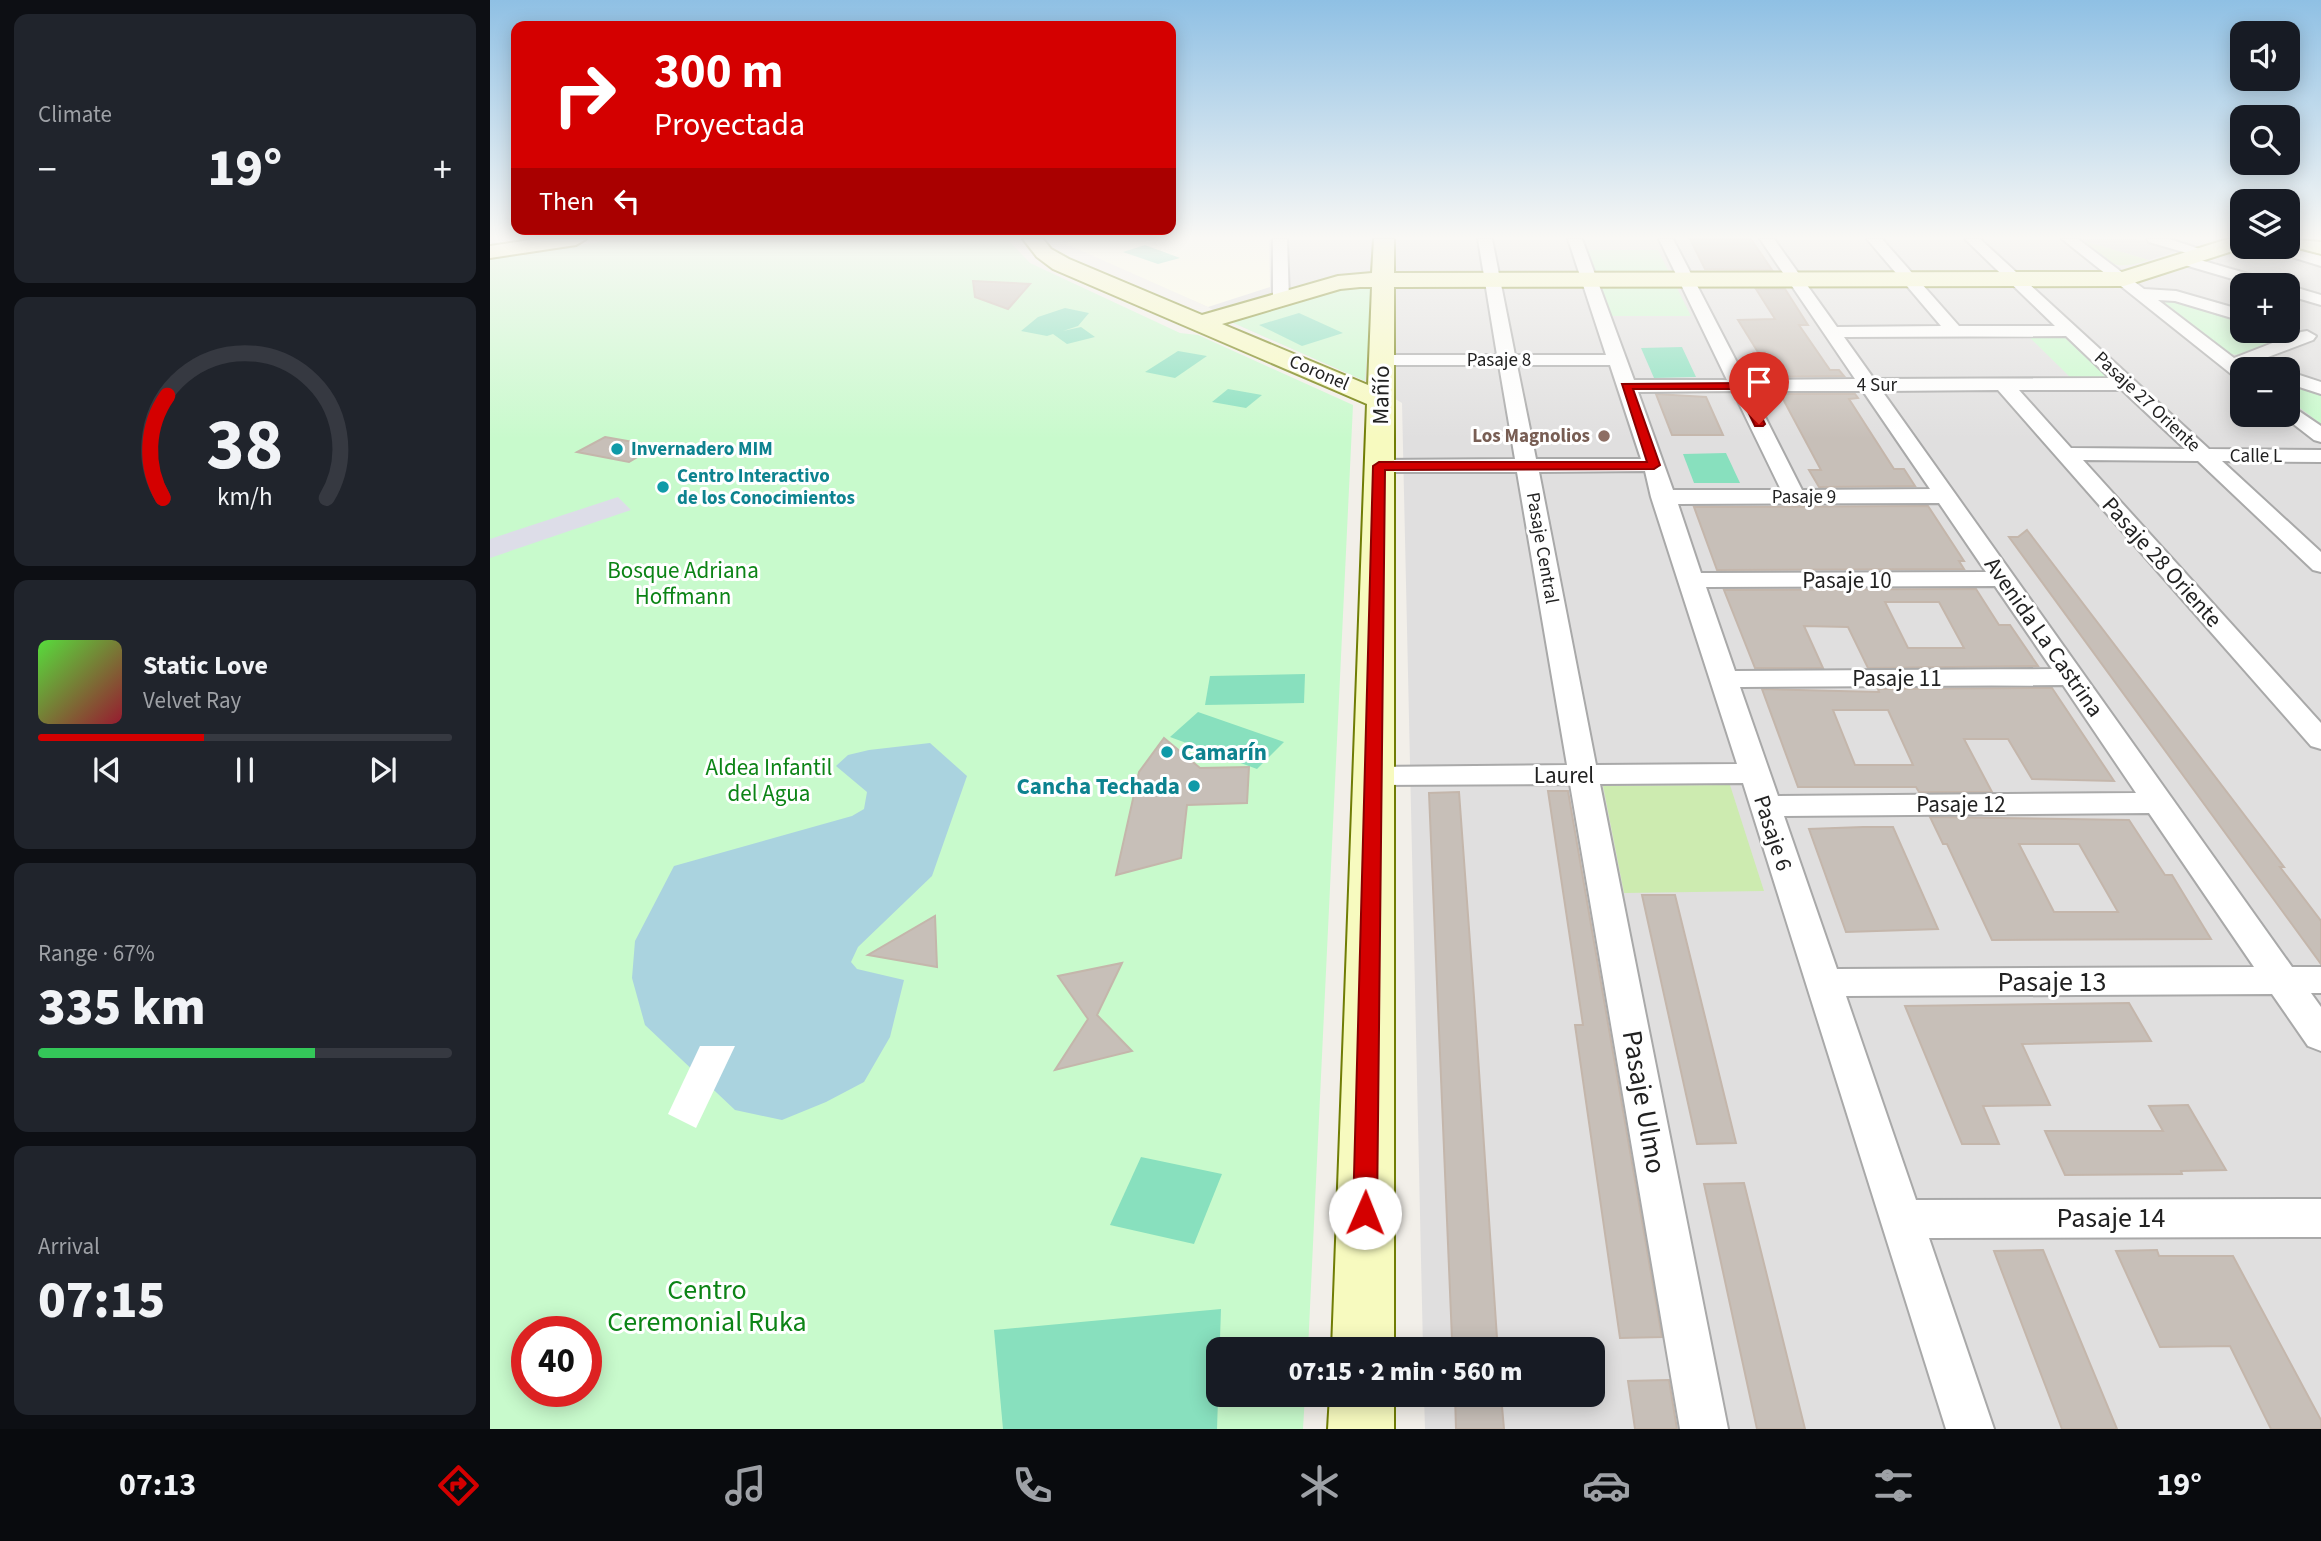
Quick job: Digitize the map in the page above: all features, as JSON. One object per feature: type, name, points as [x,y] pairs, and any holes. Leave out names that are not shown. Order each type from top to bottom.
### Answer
[{"type":"street","name":"Coronel","points":[[1160,306],[1201,323],[1381,380]]},
{"type":"street","points":[[1201,323],[1261,306]]},
{"type":"street","name":"Mañío","points":[[1363,1337],[1382,306]]},
{"type":"street","name":"Pasaje Central","points":[[1497,306],[1583,775]]},
{"type":"street","name":"Pasaje 6","points":[[1598,306],[1970,1429]]},
{"type":"street","points":[[1701,306],[1795,497]]},
{"type":"street","name":"Avenida La Castrina","points":[[1814,306],[2321,1036]]},
{"type":"street","points":[[1932,306],[1955,332]]},
{"type":"street","name":"Pasaje 27 Oriente","points":[[2044,306],[2321,565]]},
{"type":"street","points":[[2157,306],[2230,360]]},
{"type":"street","points":[[2208,306],[2230,312]]},
{"type":"street","points":[[1832,332],[2071,331]]},
{"type":"street","points":[[2260,357],[2314,339]]},
{"type":"street","name":"Pasaje 8","points":[[1381,380],[1507,360],[1617,360]]},
{"type":"street","points":[[2300,381],[2321,388]]},
{"type":"street","name":"Pasaje 28 Oriente","points":[[2003,384],[2321,740]]},
{"type":"street","name":"4 Sur","points":[[1626,386],[2127,384]]},
{"type":"street","points":[[2300,419],[2321,436]]},
{"type":"street","name":"Calle L","points":[[2065,454],[2321,456]]},
{"type":"street","name":"Pasaje 9","points":[[1379,466],[1527,465],[1795,497],[1946,496]]},
{"type":"street","name":"Pasaje 10","points":[[1690,580],[2004,579]]},
{"type":"street","name":"Pasaje 11","points":[[1722,679],[2072,677]]},
{"type":"street","name":"Laurel","points":[[1373,776],[1754,774]]},
{"type":"street","name":"Pasaje Ulmo","points":[[1583,775],[1704,1429]]},
{"type":"street","name":"Pasaje 12","points":[[1764,806],[2159,803]]},
{"type":"street","name":"Pasaje 13","points":[[1823,983],[2321,980]]},
{"type":"street","name":"Pasaje 14","points":[[1901,1219],[2321,1218]]},
{"type":"street","points":[[1361,1429],[1362,1407]]},
{"type":"shaded area","points":[[1205,306],[2230,306],[2230,343],[2300,343],[2300,306],[2321,306],[2321,1429],[1425,1429],[1424,1407],[1605,1407],[1605,1337],[1423,1337],[1402,403],[1365,381],[1229,321]]},
{"type":"shaded area","points":[[618,497],[631,510],[490,558],[490,539]]},
{"type":"green space","points":[[490,306],[1121,306],[1180,333],[1198,335],[1353,405],[1309,1337],[1206,1337],[1206,1407],[1304,1407],[1303,1429],[490,1429]]},
{"type":"green space","points":[[1279,306],[1371,306],[1365,381],[1229,321]]},
{"type":"green space","points":[[1607,306],[1686,306],[1691,316],[1611,316]]},
{"type":"green space","points":[[2169,306],[2194,306],[2230,317],[2230,343],[2268,343],[2239,355],[2230,354]]},
{"type":"green space","points":[[1065,308],[1089,313],[1078,326],[1063,331],[1081,327],[1095,337],[1067,344],[1053,334],[1047,336],[1021,331],[1038,317]]},
{"type":"green space","points":[[1299,313],[1343,333],[1302,346],[1259,325]]},
{"type":"green space","points":[[2026,334],[2061,334],[2110,380],[2073,380]]},
{"type":"green space","points":[[1682,347],[1696,377],[1654,378],[1641,348]]},
{"type":"green space","points":[[1178,351],[1207,356],[1175,378],[1145,372]]},
{"type":"green space","points":[[2300,386],[2321,393],[2321,424],[2300,408]]},
{"type":"green space","points":[[1228,389],[1262,395],[1246,408],[1212,402]]},
{"type":"green space","points":[[1726,453],[1740,483],[1694,483],[1683,454]]},
{"type":"green space","points":[[1305,674],[1304,703],[1205,705],[1210,676]]},
{"type":"green space","points":[[1198,712],[1284,742],[1257,769],[1170,737]]},
{"type":"green space","points":[[1730,785],[1764,891],[1624,893],[1603,786]]},
{"type":"green space","points":[[1141,1157],[1222,1174],[1194,1244],[1110,1225]]},
{"type":"green space","points":[[1221,1309],[1220,1337],[1206,1337],[1206,1407],[1218,1407],[1217,1429],[1003,1429],[994,1330]]},
{"type":"water","points":[[930,743],[967,776],[932,876],[858,947],[851,962],[857,969],[904,980],[890,1037],[864,1082],[826,1102],[782,1120],[735,1110],[645,1025],[632,978],[635,941],[674,866],[852,816],[864,809],[867,792],[836,766],[848,755]]},
{"type":"pier","points":[[700,1046],[735,1046],[696,1128],[668,1114]]},
{"type":"building","points":[[1767,306],[1796,306],[1808,325],[1799,325],[1830,370],[1839,370],[1844,376],[1759,377],[1756,371],[1769,370],[1738,320],[1775,319]]},
{"type":"building","points":[[1656,394],[1706,397],[1723,435],[1672,435]]},
{"type":"building","points":[[1769,394],[1855,394],[1858,398],[1849,399],[1894,469],[1904,469],[1915,486],[1819,487],[1809,470],[1821,470],[1783,399],[1772,399]]},
{"type":"building","name":"Invernadero MIM","points":[[605,437],[656,446],[629,462],[577,452]]},
{"type":"building","points":[[1928,506],[1964,561],[1959,561],[1964,569],[1717,570],[1694,507]]},
{"type":"building","points":[[2027,530],[2284,867],[2280,867],[2321,921],[2321,964],[2009,537],[2018,537]]},
{"type":"building","points":[[1976,589],[1999,625],[2010,625],[2038,666],[1868,668],[1848,627],[1804,626],[1823,668],[1755,668],[1724,590]],"holes":[[[1885,602],[1939,602],[1964,648],[1908,648]]]},
{"type":"building","points":[[2052,688],[2114,781],[2032,779],[2008,739],[1964,739],[1992,792],[1919,792],[1916,787],[1798,787],[1762,689],[1879,692],[1878,689]],"holes":[[[1833,710],[1888,710],[1913,765],[1855,765]]]},
{"type":"building","points":[[1164,738],[1200,768],[1249,767],[1247,803],[1187,805],[1181,858],[1116,875],[1139,772]]},
{"type":"building","points":[[1548,791],[1568,791],[1662,1337],[1620,1338],[1575,1025],[1583,1025]]},
{"type":"building","points":[[1459,792],[1497,1337],[1452,1337],[1429,793]]},
{"type":"building","points":[[1930,817],[2129,820],[2165,875],[2172,875],[2211,939],[1992,940],[1947,844],[1943,844]],"holes":[[[2019,844],[2079,844],[2118,912],[2054,912]]]},
{"type":"building","points":[[1893,827],[1938,929],[1846,932],[1809,829]]},
{"type":"building","points":[[1642,895],[1675,895],[1736,1143],[1697,1144]]},
{"type":"building","points":[[935,916],[937,967],[868,955]]},
{"type":"building","points":[[1122,963],[1097,1015],[1132,1051],[1055,1070],[1088,1019],[1058,976]]},
{"type":"building","points":[[2129,1003],[2151,1041],[2022,1044],[2050,1105],[1983,1106],[1999,1144],[1962,1144],[1905,1006]]},
{"type":"building","points":[[2188,1105],[2226,1170],[2181,1171],[2182,1174],[2065,1175],[2045,1131],[2163,1131],[2149,1106]]},
{"type":"building","points":[[1744,1183],[1805,1429],[1757,1429],[1704,1184]]},
{"type":"building","points":[[2043,1250],[2117,1429],[2062,1429],[1994,1251]]},
{"type":"building","points":[[2157,1250],[2159,1256],[2233,1256],[2321,1420],[2321,1429],[2271,1429],[2230,1346],[2160,1347],[2116,1251]]},
{"type":"building","points":[[1669,1380],[1677,1429],[1635,1429],[1628,1381]]},
{"type":"building","points":[[1455,1407],[1502,1407],[1504,1429],[1456,1429]]},
{"type":"place","name":"Los Magnolios","points":[[1604,436]]},
{"type":"place","name":"Invernadero MIM","points":[[617,449]]},
{"type":"place","name":"Centro Interactivo de los Conocimientos","points":[[663,487]]},
{"type":"place","name":"Camarín","points":[[1167,752]]},
{"type":"place","name":"Cancha Techada","points":[[1194,786]]},
{"type":"route","points":[[1365,1213],[1379,466],[1654,465],[1626,386],[1741,385],[1759,424]]},
{"type":"park label","name":"Bosque Adriana Hoffmann","points":[[683,583]]},
{"type":"park label","name":"Aldea Infantil del Agua","points":[[769,780]]},
{"type":"park label","name":"Centro Ceremonial Ruka","points":[[707,1306]]}]
